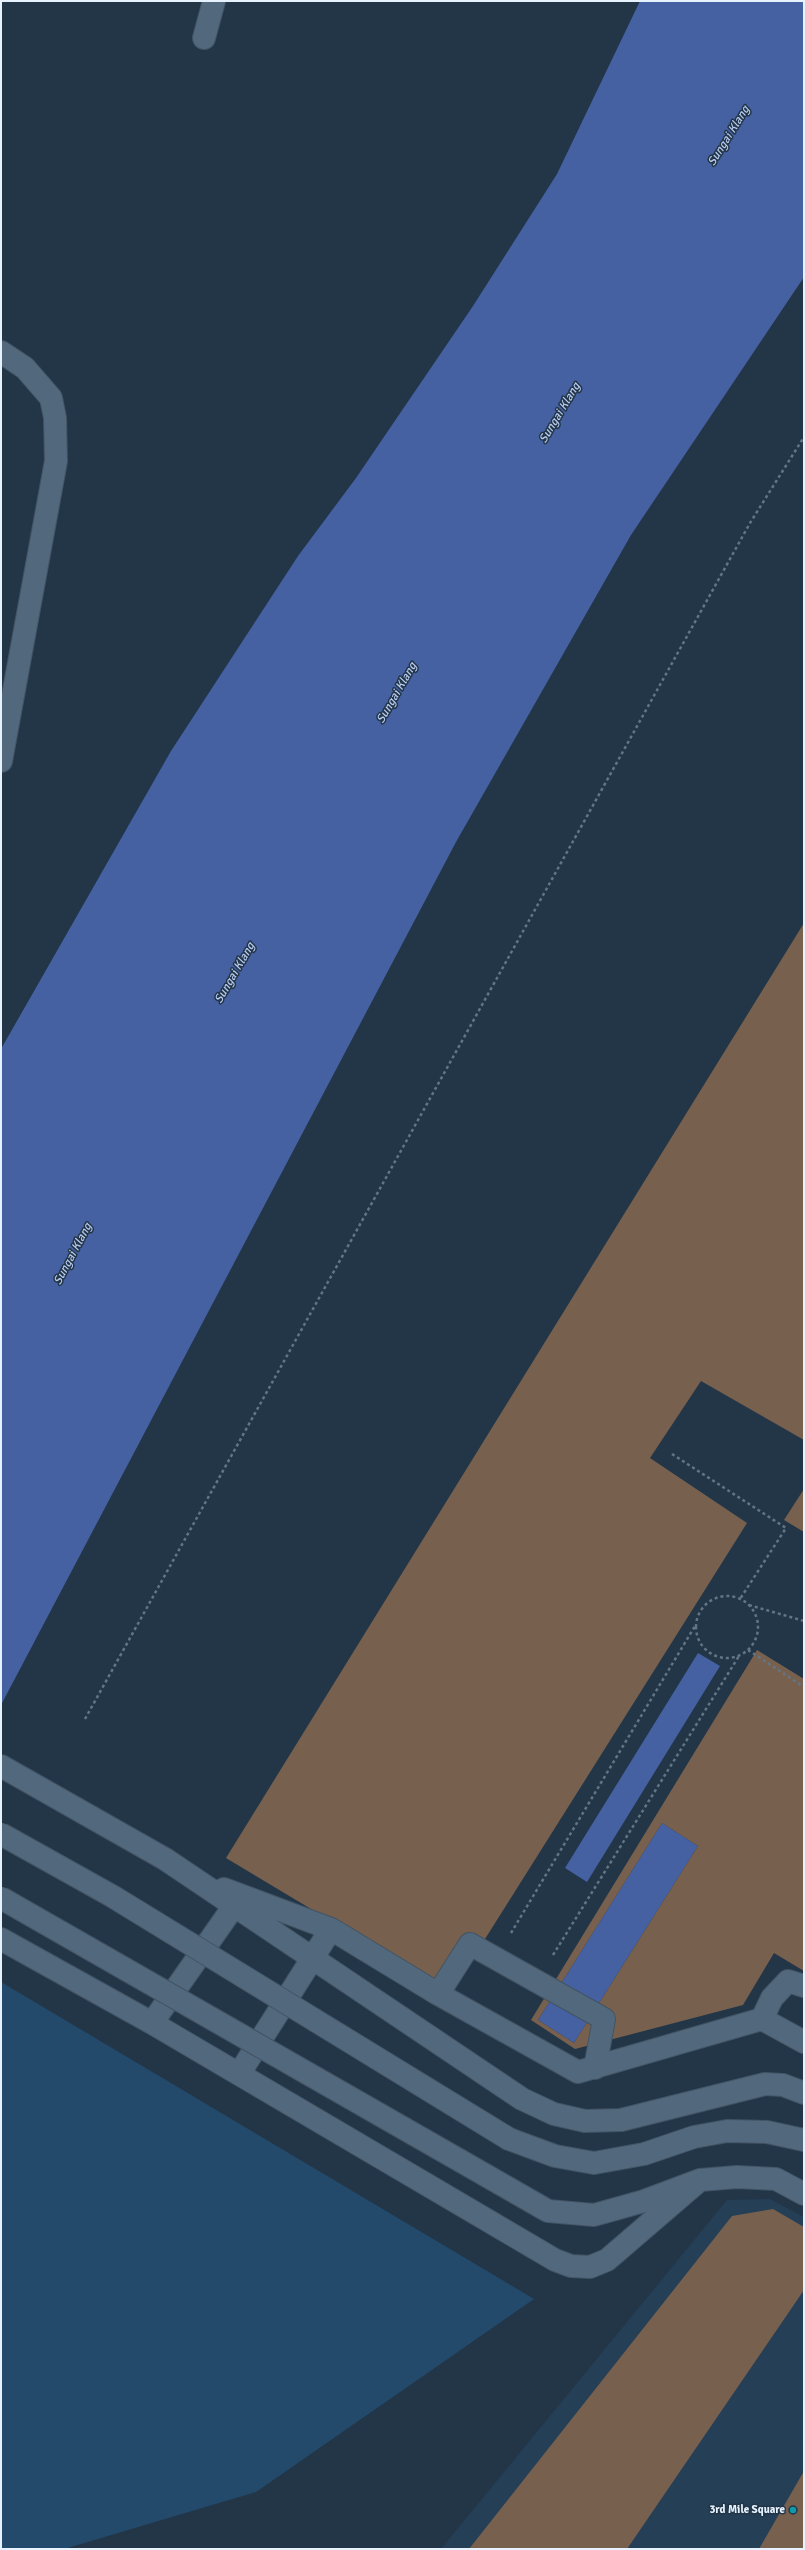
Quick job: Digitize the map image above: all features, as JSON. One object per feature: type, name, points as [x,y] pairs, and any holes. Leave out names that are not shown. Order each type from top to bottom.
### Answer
[{"type":"street","points":[[204,38],[214,1]]},
{"type":"street","points":[[1,352],[25,368],[51,398],[55,418],[56,461],[1,761]]},
{"type":"street","points":[[1,1766],[165,1859],[195,1878],[313,1960],[522,2099],[554,2114],[585,2121],[620,2120],[764,2084],[783,2085],[804,2093]]},
{"type":"street","points":[[1,1834],[112,1896],[509,2139],[555,2156],[594,2163],[644,2154],[694,2137],[727,2131],[766,2132],[804,2140]]},
{"type":"street","points":[[195,1878],[331,1929],[438,1994],[578,2072],[762,2019],[804,2042]]},
{"type":"street","points":[[1,1898],[548,2211],[594,2215],[700,2180],[737,2177],[776,2179],[804,2194]]},
{"type":"street","points":[[152,2023],[234,1906]]},
{"type":"street","points":[[239,2074],[313,1960],[331,1929]]},
{"type":"street","points":[[1,1939],[152,2023],[555,2260],[571,2266],[590,2267],[607,2260],[700,2180]]},
{"type":"street","points":[[438,1994],[470,1944],[604,2019],[595,2068]]},
{"type":"street","points":[[762,2019],[772,1998],[788,1981],[804,1986]]},
{"type":"path","points":[[85,1719],[750,523],[804,438]]},
{"type":"path","points":[[672,1454],[786,1528],[740,1598]]},
{"type":"path","points":[[496,1958],[695,1626],[697,1616],[710,1600],[725,1596],[740,1598],[749,1604],[804,1621]]},
{"type":"path","points":[[537,1981],[739,1656],[748,1650],[754,1642],[758,1628],[755,1613],[749,1604]]},
{"type":"path","points":[[695,1626],[699,1641],[709,1653],[719,1658],[739,1656]]},
{"type":"path","points":[[748,1650],[804,1687]]},
{"type":"shaded area","points":[[1,1982],[534,2299],[256,2492],[64,2549],[1,2549]]},
{"type":"shaded area","points":[[770,2199],[804,2217],[804,2549],[441,2549],[727,2200]]},
{"type":"water","name":"Sungai Klang","points":[[640,1],[804,1],[804,277],[631,535],[456,842],[1,1705],[1,1049],[171,751],[298,556],[356,478],[473,306],[557,174]]},
{"type":"water","points":[[698,1653],[720,1666],[587,1882],[565,1868]]},
{"type":"water","points":[[662,1823],[698,1846],[574,2043],[538,2020]]},
{"type":"building","points":[[804,923],[804,1440],[701,1381],[650,1458],[747,1523],[451,1993],[226,1858]]},
{"type":"building","points":[[804,1489],[804,1532],[784,1520]]},
{"type":"building","points":[[757,1650],[804,1679],[804,1971],[774,1953],[743,2005],[575,2049],[531,2020]],"holes":[[[662,1823],[698,1846],[574,2043],[538,2020]]]},
{"type":"building","points":[[773,2209],[804,2227],[804,2290],[627,2549],[469,2549],[732,2216]]},
{"type":"building","name":"3rd Mile Square","points":[[804,2471],[804,2549],[759,2549]]},
{"type":"place","name":"3rd Mile Square","points":[[793,2510]]}]
